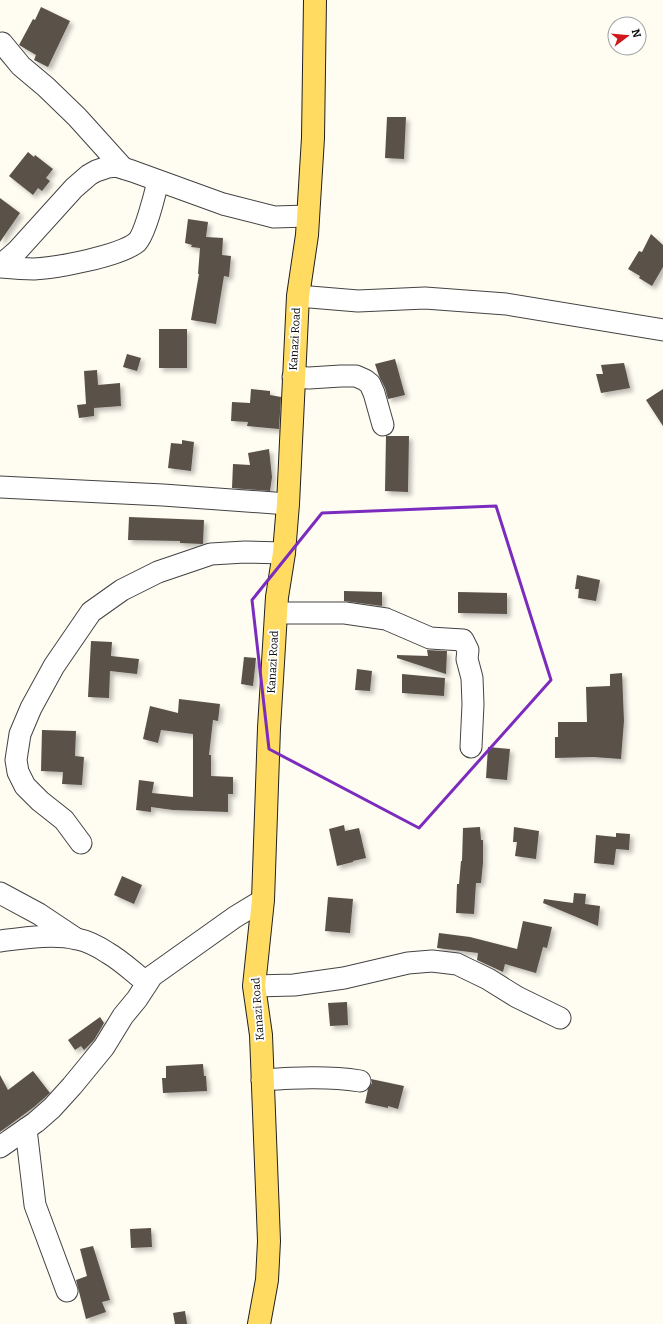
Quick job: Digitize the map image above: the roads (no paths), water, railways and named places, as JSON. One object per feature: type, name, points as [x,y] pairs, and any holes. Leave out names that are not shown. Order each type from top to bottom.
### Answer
[{"type":"main road","name":"Kanazi Road","points":[[259,1324],[267,1280],[269,1241],[261,1035],[254,986],[263,900],[269,728],[276,597],[284,553],[288,504],[298,296],[307,235],[314,138],[315,0]]},
{"type":"street","points":[[2,43],[21,66],[68,108],[123,168]]},
{"type":"street","points":[[0,265],[17,251],[74,188],[89,175],[108,167],[116,166],[123,168],[223,204],[274,217],[308,216]]},
{"type":"street","points":[[0,265],[34,269],[111,255],[126,249],[138,241],[149,214],[158,181]]},
{"type":"street","points":[[298,296],[358,301],[425,298],[506,304],[663,330]]},
{"type":"street","points":[[293,377],[309,378],[356,376],[365,380],[370,384],[383,425]]},
{"type":"street","points":[[0,487],[163,495],[288,504]]},
{"type":"street","points":[[81,843],[64,820],[24,786],[18,772],[16,760],[20,734],[32,708],[54,666],[91,612],[122,590],[158,572],[211,554],[245,552],[284,553]]},
{"type":"street","points":[[276,613],[344,614],[386,619],[430,638],[463,640],[468,650],[467,659],[472,678],[473,704],[471,747]]},
{"type":"street","points":[[0,893],[39,914],[77,939]]},
{"type":"street","points":[[0,1147],[36,1122],[52,1108],[104,1047],[123,1016],[152,976],[235,916],[263,900]]},
{"type":"street","points":[[0,941],[27,937],[66,937],[88,942],[109,953],[147,983]]},
{"type":"street","points":[[254,986],[294,985],[338,979],[408,963],[432,961],[457,964],[488,979],[517,997],[560,1018]]},
{"type":"street","points":[[262,1080],[316,1077],[360,1081]]},
{"type":"street","points":[[26,1129],[35,1205],[67,1291]]}]
